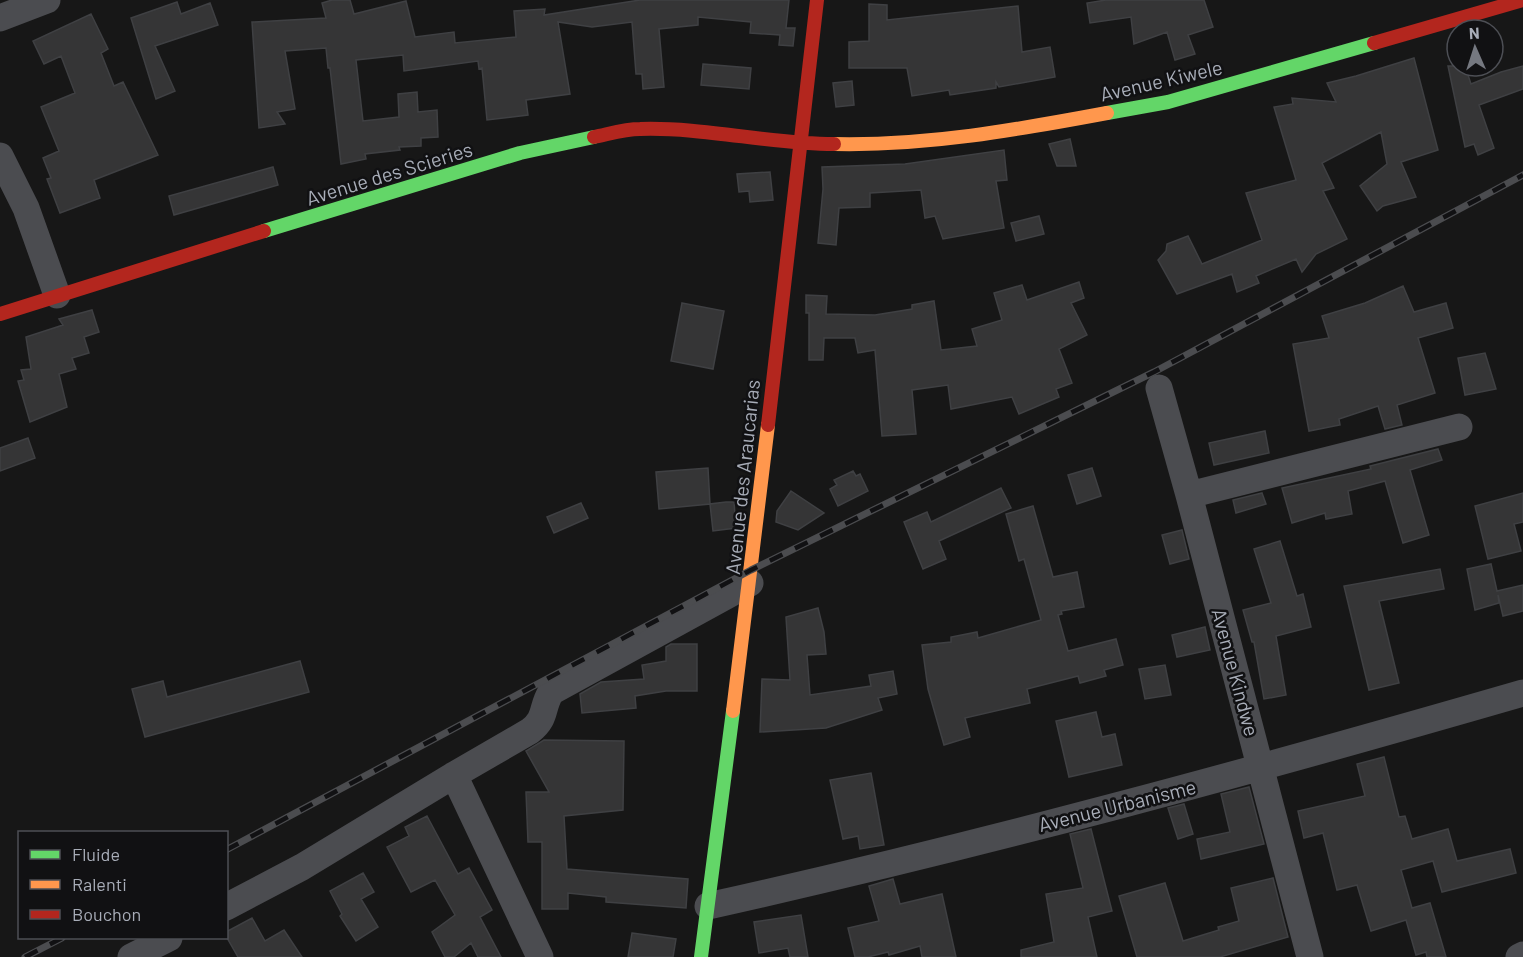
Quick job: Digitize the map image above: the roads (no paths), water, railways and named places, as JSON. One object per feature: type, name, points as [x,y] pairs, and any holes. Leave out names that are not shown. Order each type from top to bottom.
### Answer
[{"type":"street","points":[[0,18],[47,0]]},
{"type":"street","name":"Avenue des Araucarias","points":[[701,957],[750,583],[817,0]]},
{"type":"street","name":"Avenue Kiwele","points":[[799,144],[876,146],[938,141],[1027,128],[1168,102],[1523,0]]},
{"type":"street","name":"Avenue des Scieries","points":[[0,314],[520,153],[570,141],[638,129],[671,129],[799,144]]},
{"type":"street","points":[[0,156],[26,208],[57,295]]},
{"type":"street","name":"Avenue Kindwe","points":[[1159,388],[1190,495],[1310,957]]},
{"type":"street","points":[[1190,495],[1459,427]]},
{"type":"street","points":[[228,906],[302,867],[540,724],[545,712],[545,701],[551,692],[750,583]]},
{"type":"street","name":"Avenue Urbanisme","points":[[708,906],[811,883],[1262,768],[1523,693]]},
{"type":"street","points":[[454,775],[540,957]]},
{"type":"street","points":[[132,957],[166,939]]},
{"type":"street","points":[[1519,957],[1523,955]]},
{"type":"railway","points":[[228,849],[751,570],[1154,372],[1523,175]]},
{"type":"railway","points":[[25,957],[60,939]]}]
